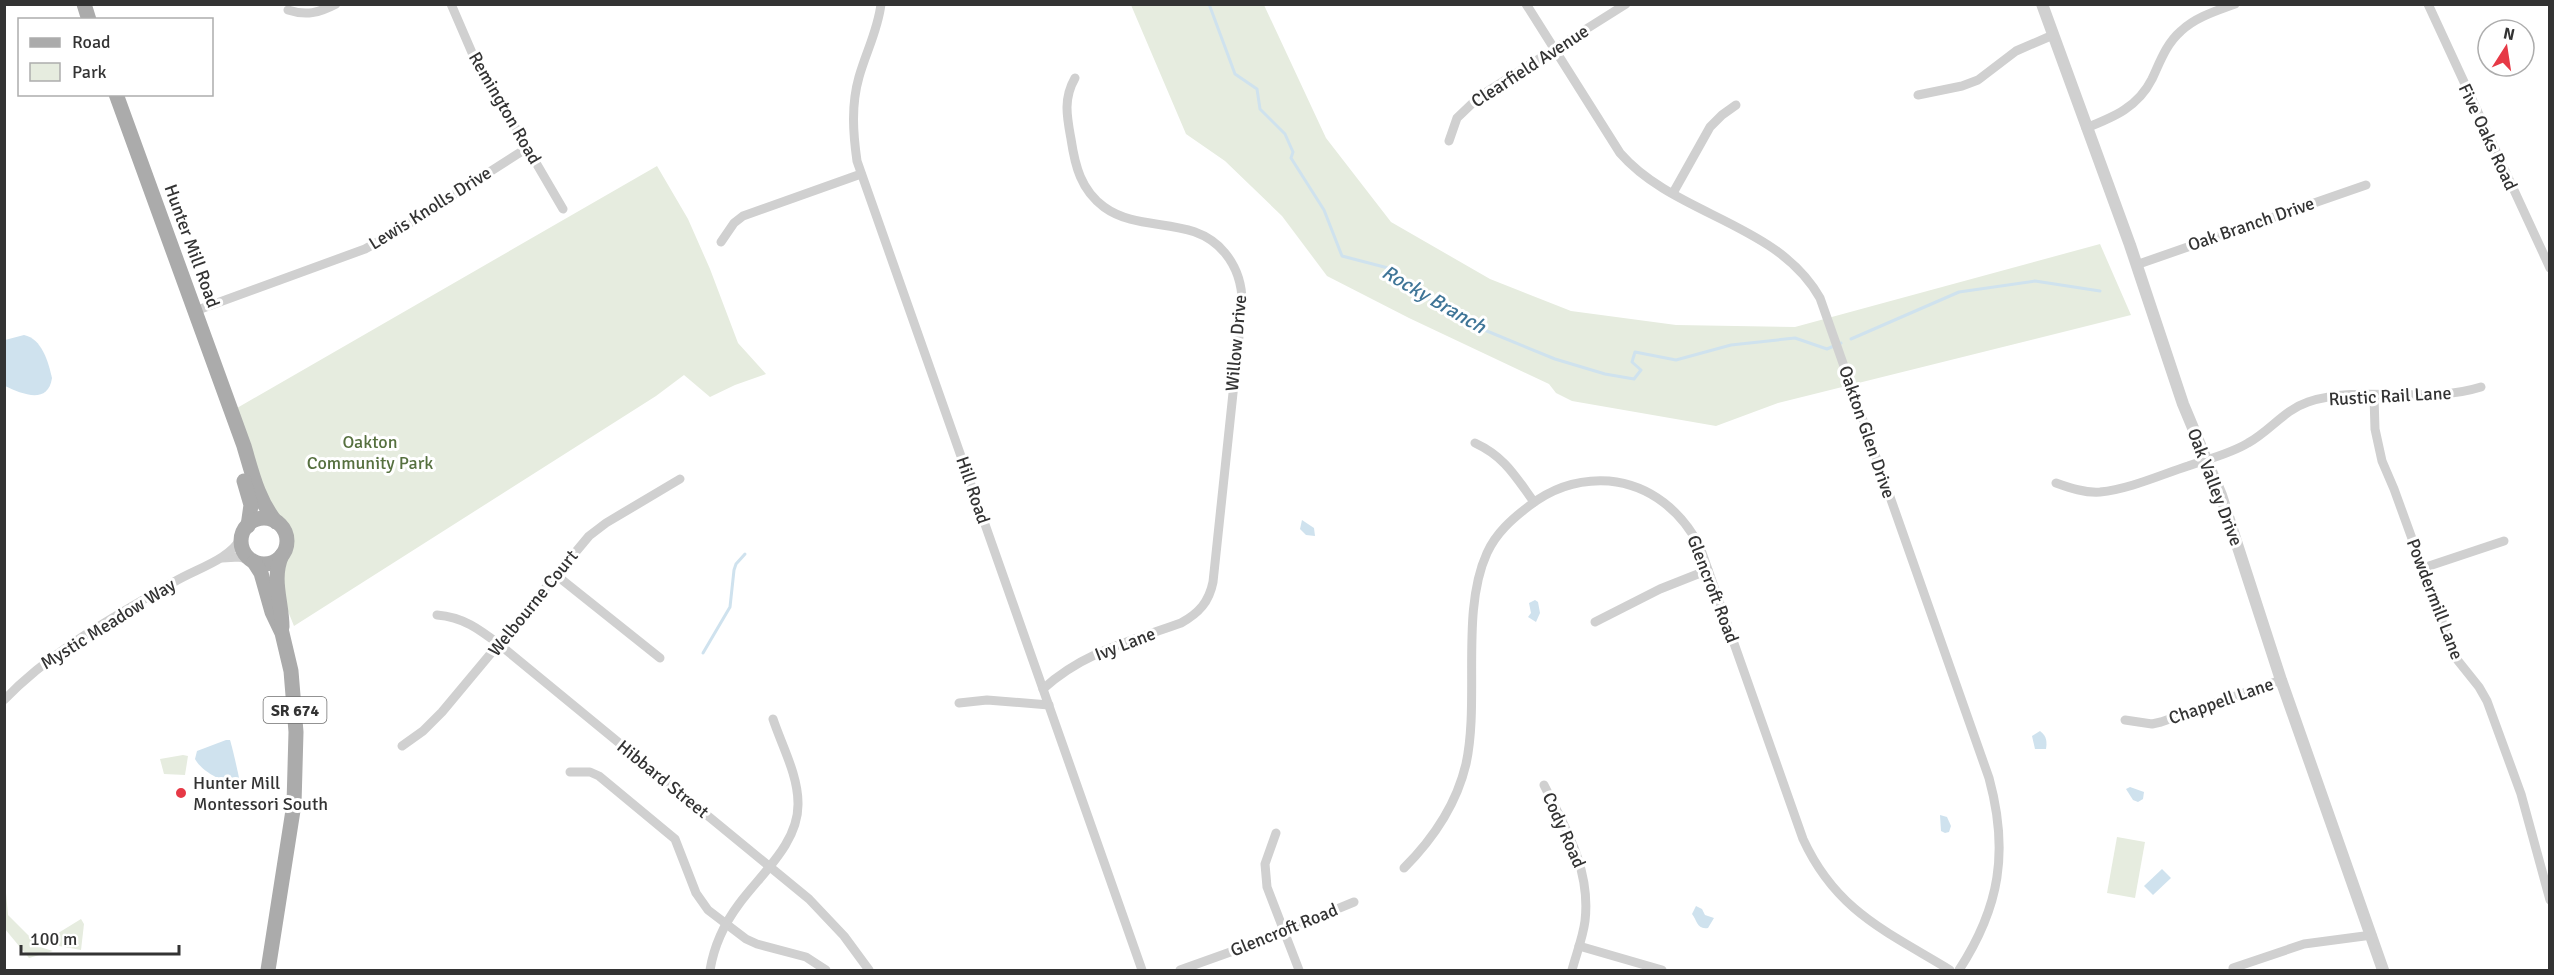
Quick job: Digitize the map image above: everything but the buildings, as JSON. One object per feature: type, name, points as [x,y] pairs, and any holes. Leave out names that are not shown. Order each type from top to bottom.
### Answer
[{"type":"main road","name":"Hunter Mill Road","points":[[117,96],[229,411],[244,446],[261,499],[284,530],[287,538],[276,581],[282,610],[282,633],[293,690],[296,761],[289,842],[268,970]]},
{"type":"main road","name":"Hunter Mill Road","points":[[229,411],[234,450],[251,505],[243,550],[261,573],[272,612],[282,633]]},
{"type":"main road","points":[[245,532],[261,519],[276,522]]},
{"type":"main road","points":[[253,561],[269,564],[282,555]]},
{"type":"street","points":[[288,10],[301,14],[315,13],[336,4]]},
{"type":"street","name":"Remington Road","points":[[451,4],[474,55],[563,209]]},
{"type":"street","name":"Hill Road","points":[[881,4],[875,32],[855,93],[853,136],[861,174],[1142,970]]},
{"type":"street","name":"Oakton Glen Drive","points":[[1526,4],[1620,153],[1642,174],[1784,255],[1812,284],[1823,307],[1996,805],[2001,846],[1996,888],[1980,934],[1959,970]]},
{"type":"street","name":"Clearfield Avenue","points":[[1449,141],[1457,118],[1464,109],[1493,87],[1626,4]]},
{"type":"street","name":"Oak Valley Drive","points":[[2042,4],[2136,265],[2182,404],[2207,459],[2234,533],[2281,680],[2384,970]]},
{"type":"street","points":[[2086,128],[2132,106],[2151,81],[2163,54],[2180,32],[2206,15],[2235,4]]},
{"type":"street","name":"Five Oaks Road","points":[[2428,4],[2550,268]]},
{"type":"street","points":[[1918,95],[1962,86],[1978,80],[2016,51],[2053,35]]},
{"type":"street","name":"Willow Drive","points":[[1075,78],[1069,88],[1066,109],[1075,164],[1088,191],[1105,208],[1117,215],[1185,228],[1210,239],[1229,258],[1241,286],[1242,308],[1213,582],[1207,601]]},
{"type":"street","points":[[1673,193],[1710,127],[1736,105]]},
{"type":"street","name":"Lewis Knolls Drive","points":[[195,311],[365,249],[399,230],[527,148]]},
{"type":"street","points":[[721,242],[734,223],[743,216],[861,174]]},
{"type":"street","name":"Oak Branch Drive","points":[[2136,265],[2366,184]]},
{"type":"street","name":"Rustic Rail Lane","points":[[2056,483],[2085,491],[2100,492],[2139,483],[2234,451],[2250,443],[2286,413],[2309,402],[2344,396],[2448,395],[2481,387]]},
{"type":"street","name":"Powdermill Lane","points":[[2374,396],[2377,445],[2455,657],[2487,701],[2521,794],[2548,897]]},
{"type":"street","points":[[1475,443],[1493,451],[1504,460],[1534,502]]},
{"type":"street","name":"Welbourne Court","points":[[402,746],[432,723],[500,645],[589,536],[606,523],[680,479]]},
{"type":"street","name":"Glencroft Road","points":[[1404,868],[1428,845],[1450,809],[1466,764],[1472,703],[1475,597],[1480,571],[1488,552],[1500,532],[1534,502],[1559,489],[1582,482],[1612,482],[1646,491],[1671,507],[1684,521],[1700,547],[1803,839],[1824,879],[1851,907],[1950,970]]},
{"type":"street","name":"Mystic Meadow Way","points":[[4,700],[25,678],[61,650],[176,581],[220,559],[233,549],[245,532]]},
{"type":"street","points":[[2423,568],[2504,541]]},
{"type":"street","name":"Mystic Meadow Way","points":[[220,559],[237,556],[253,561]]},
{"type":"street","points":[[1595,622],[1660,589],[1708,570]]},
{"type":"street","points":[[556,575],[660,658]]},
{"type":"street","name":"Ivy Lane","points":[[1044,689],[1060,673],[1079,661],[1181,622],[1191,617],[1207,601]]},
{"type":"street","name":"Hibbard Street","points":[[436,615],[453,616],[469,622],[500,645],[769,866],[825,916],[869,970]]},
{"type":"street","name":"Chappell Lane","points":[[2125,720],[2152,724],[2161,722],[2281,680]]},
{"type":"street","points":[[959,703],[987,700],[1049,705]]},
{"type":"street","points":[[710,970],[714,950],[726,924],[792,833],[798,806],[796,784],[773,719]]},
{"type":"street","points":[[570,772],[590,772],[600,776],[675,838],[699,900],[726,924],[757,944],[806,957],[826,970]]},
{"type":"street","name":"Cody Road","points":[[1544,785],[1578,854],[1585,882],[1585,922],[1572,970]]},
{"type":"street","points":[[1276,834],[1267,853],[1265,873],[1270,897],[1299,970]]},
{"type":"street","name":"Glencroft Road","points":[[1180,970],[1283,932],[1354,902]]},
{"type":"street","points":[[2233,968],[2304,944],[2372,935]]},
{"type":"street","points":[[1579,946],[1662,970]]},
{"type":"green space","points":[[1131,5],[1264,5],[1326,138],[1391,222],[1490,279],[1571,311],[1676,325],[1795,327],[2100,244],[2131,315],[1778,403],[1716,426],[1572,401],[1556,393],[1549,384],[1409,318],[1327,276],[1282,216],[1225,161],[1186,134]]},
{"type":"green space","name":"Oakton Community Park","points":[[657,166],[688,219],[738,343],[766,374],[710,397],[684,375],[656,396],[294,626],[283,599],[284,562],[294,546],[286,523],[271,510],[237,408]]},
{"type":"green space","points":[[188,756],[185,775],[164,774],[160,759]]},
{"type":"green space","points":[[2117,837],[2145,842],[2135,898],[2107,893]]},
{"type":"green space","points":[[5,882],[8,915],[40,947],[53,951],[29,958],[5,929]]},
{"type":"green space","points":[[81,919],[84,924],[81,950],[59,946],[55,935]]},
{"type":"water","points":[[24,335],[40,346],[52,378],[50,386],[40,395],[26,394],[5,386],[5,340]]},
{"type":"water","points":[[1302,520],[1314,528],[1315,536],[1306,535],[1300,529]]},
{"type":"water","points":[[1535,600],[1538,602],[1540,613],[1536,622],[1528,617],[1531,613],[1529,603]]},
{"type":"water","points":[[2040,731],[2046,739],[2046,749],[2035,749],[2032,736]]},
{"type":"water","points":[[230,740],[240,784],[214,776],[195,759],[197,751]]},
{"type":"water","points":[[2130,787],[2144,792],[2143,799],[2138,802],[2133,800],[2126,789]]},
{"type":"water","points":[[1940,815],[1947,817],[1951,826],[1949,832],[1941,831]]},
{"type":"water","points":[[2162,869],[2171,878],[2153,895],[2144,886]]},
{"type":"water","points":[[1696,906],[1702,909],[1705,915],[1714,918],[1708,928],[1699,926],[1692,914]]},
{"type":"waterway","name":"Rocky Branch","points":[[1209,4],[1235,74],[1257,89],[1260,109],[1285,134],[1293,152],[1291,158],[1324,210],[1342,256],[1388,268],[1420,294],[1482,329],[1555,359],[1605,374],[1634,379],[1641,370],[1632,362],[1635,352],[1676,360],[1731,345],[1795,338],[1827,349],[1841,343]]},
{"type":"waterway","name":"Rocky Branch","points":[[1851,339],[1959,292],[2035,281],[2100,291]]},
{"type":"waterway","points":[[703,653],[730,607],[734,570],[745,554]]},
{"type":"place","name":"Hunter Mill Montessori South","points":[[181,793]]}]
